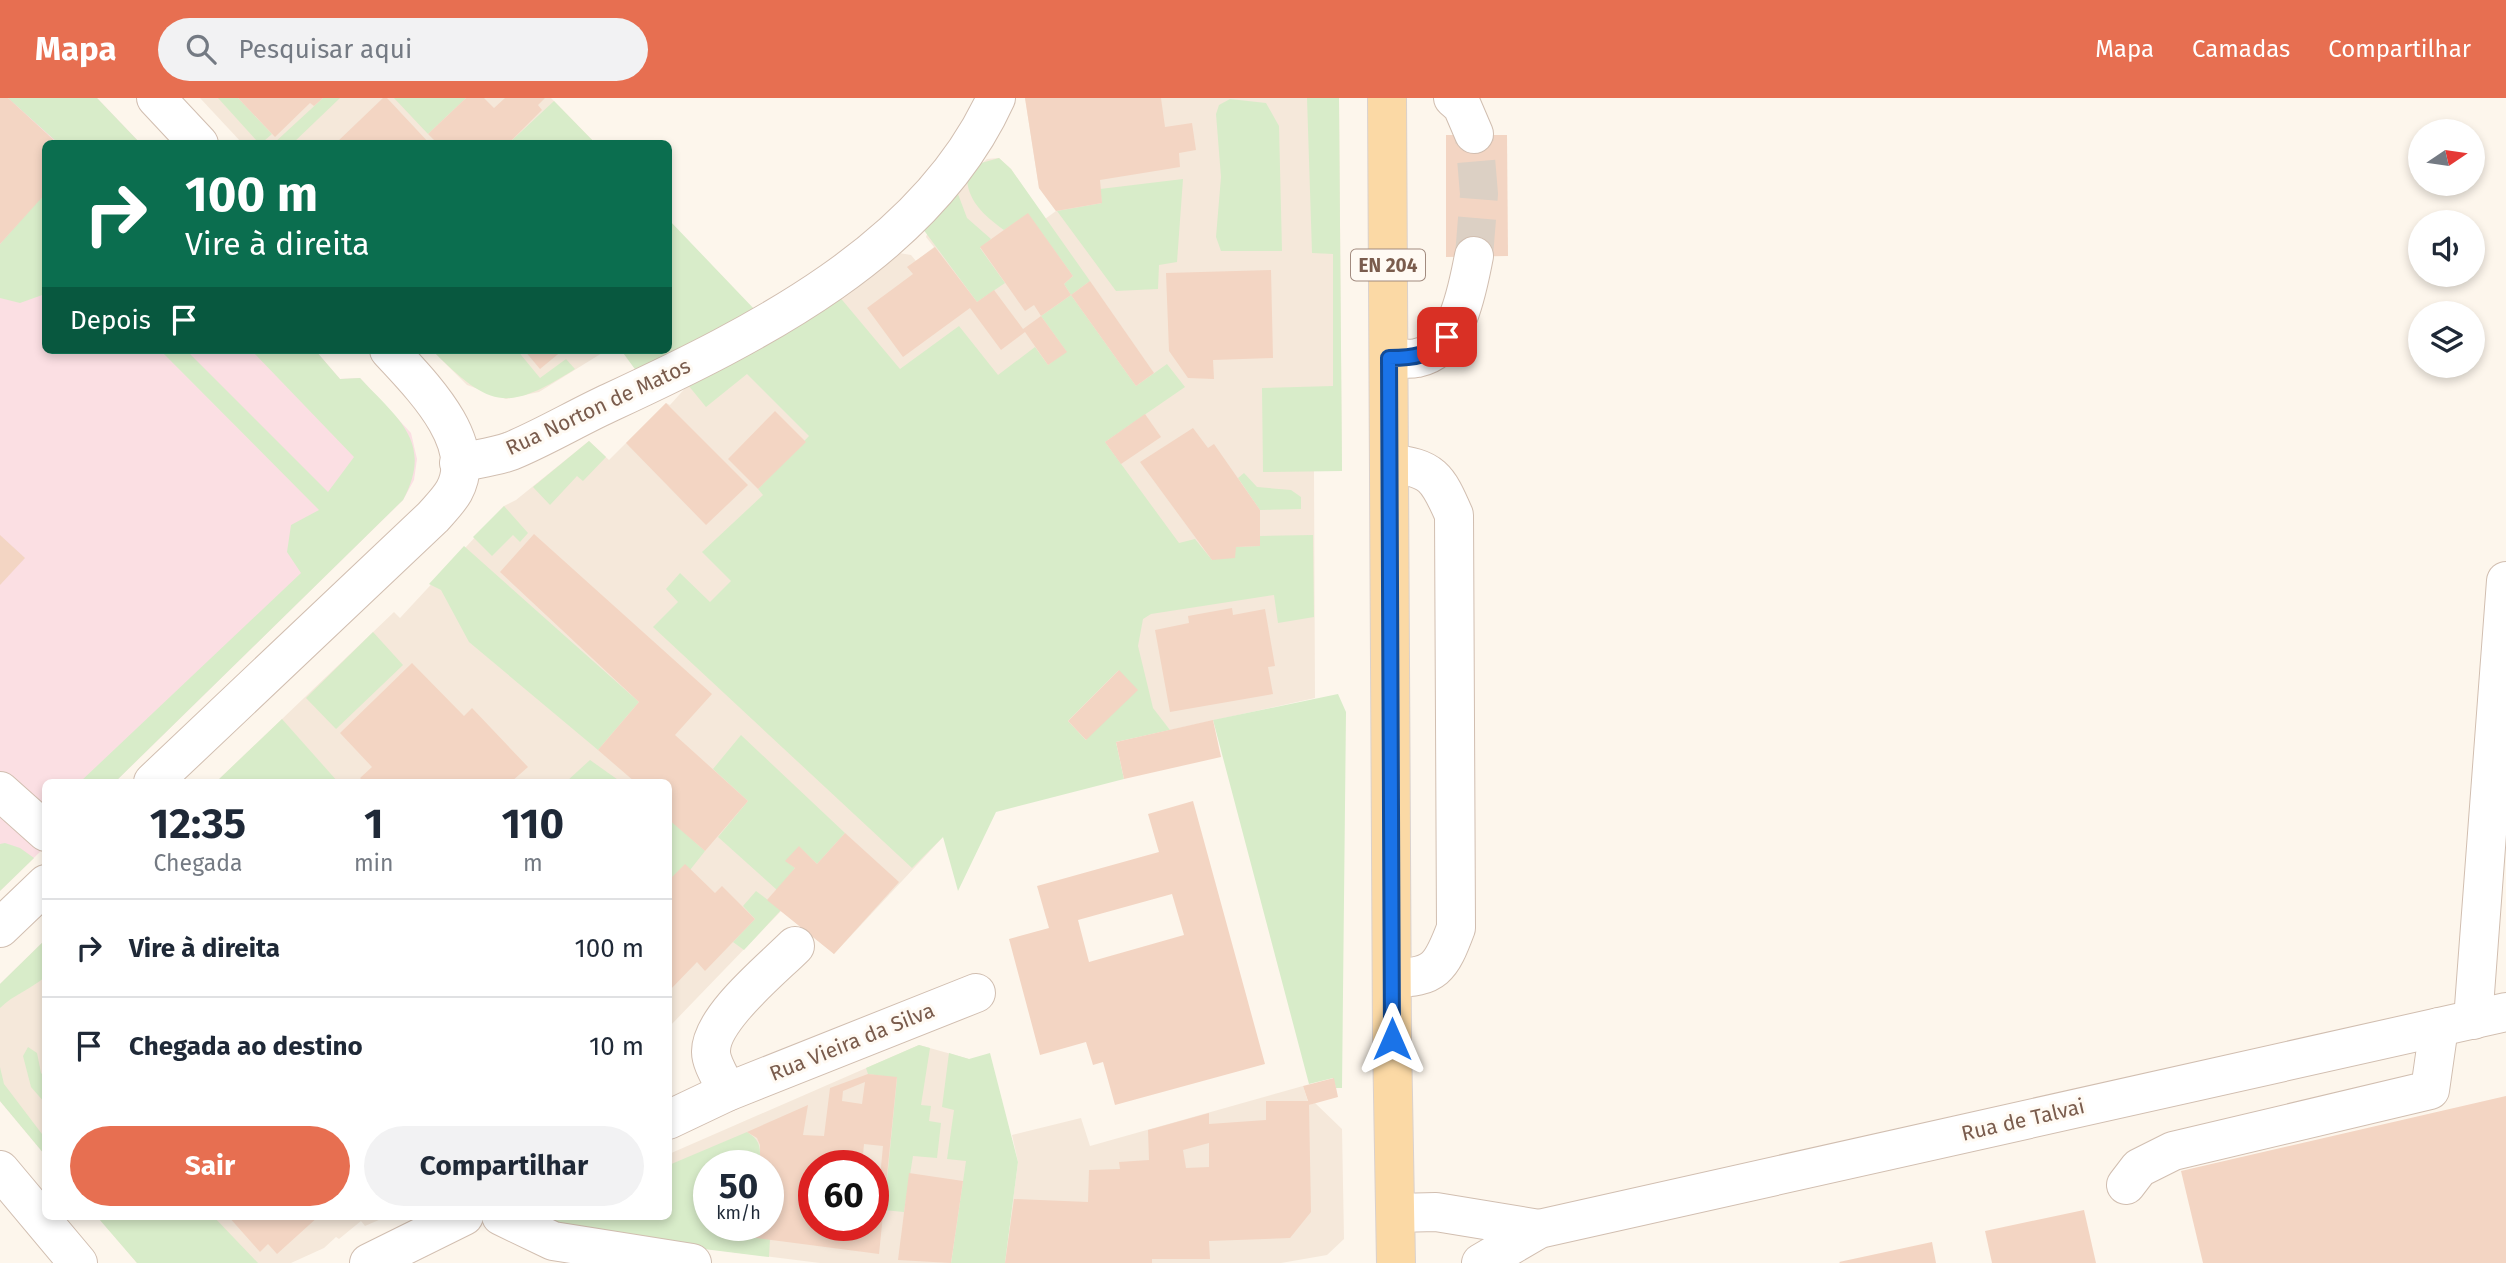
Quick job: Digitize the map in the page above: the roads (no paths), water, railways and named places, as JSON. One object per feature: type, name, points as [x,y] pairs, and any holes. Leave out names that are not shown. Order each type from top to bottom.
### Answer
[{"type":"main road","name":"EN 204","points":[[1387,98],[1396,1263]]},
{"type":"street","points":[[156,98],[195,140]]},
{"type":"street","name":"Rua Norton de Matos","points":[[460,463],[510,451],[757,330],[841,276],[888,236],[938,186],[976,136],[996,98]]},
{"type":"street","points":[[1452,98],[1462,106],[1474,134]]},
{"type":"street","points":[[1389,358],[1418,358],[1434,350],[1447,337],[1465,297],[1474,257]]},
{"type":"street","points":[[156,779],[433,517],[455,490],[460,463],[452,429],[434,398],[393,354]]},
{"type":"street","points":[[1390,464],[1415,466],[1435,477],[1454,515],[1456,928],[1445,958],[1433,971],[1420,978],[1392,978]]},
{"type":"street","points":[[2126,1185],[2139,1168],[2173,1151],[2430,1090],[2473,1019],[2506,581]]},
{"type":"street","points":[[0,790],[42,828]]},
{"type":"street","points":[[0,928],[42,888]]},
{"type":"street","points":[[727,1092],[710,1053],[716,1032],[726,1017],[795,946]]},
{"type":"street","name":"Rua Vieira da Silva","points":[[672,1118],[727,1092],[976,993]]},
{"type":"street","name":"Rua de Talvai","points":[[1481,1263],[1539,1229],[2473,1019]]},
{"type":"street","points":[[0,1170],[78,1263]]},
{"type":"street","name":"Rua de Talvai","points":[[1396,1213],[1436,1212],[1539,1229]]},
{"type":"street","points":[[369,1263],[456,1220]]},
{"type":"street","points":[[509,1220],[553,1241],[692,1263]]},
{"type":"tunnel","points":[[1474,134],[1479,194],[1474,256]]}]
